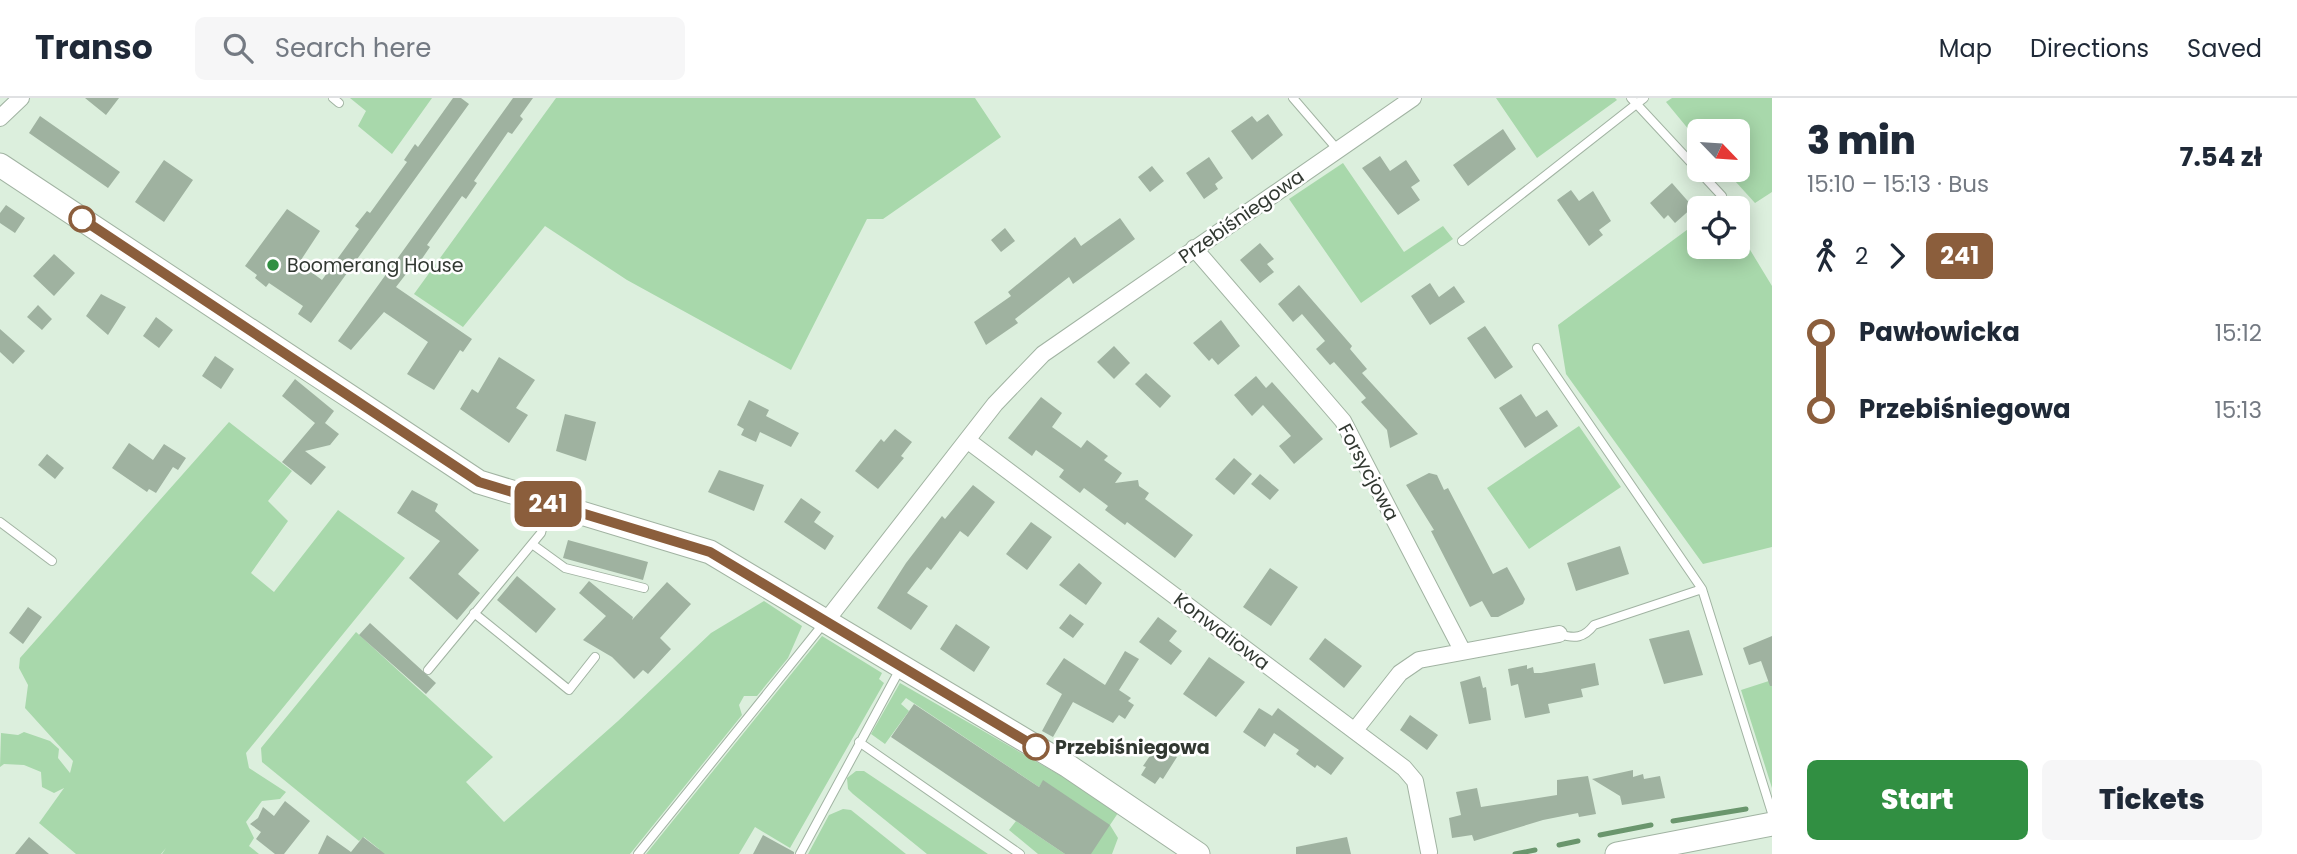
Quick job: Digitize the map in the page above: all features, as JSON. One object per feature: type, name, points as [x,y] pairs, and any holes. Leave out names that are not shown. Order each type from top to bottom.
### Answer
[{"type":"street","points":[[0,118],[20,98]]},
{"type":"street","name":"Przebiśniegowa","points":[[826,621],[995,404],[1043,354],[1413,98]]},
{"type":"street","points":[[0,165],[459,470],[493,488],[635,527],[710,552],[1078,772],[1198,854]]},
{"type":"street","name":"Forsycjowa","points":[[1194,248],[1343,421],[1462,650]]},
{"type":"street","name":"Konwaliowa","points":[[967,440],[1404,768],[1415,781],[1429,852]]},
{"type":"street","points":[[1355,730],[1400,673],[1419,660],[1559,634]]},
{"type":"street","points":[[1617,854],[1772,824]]},
{"type":"lane","points":[[1293,98],[1337,149]]},
{"type":"lane","points":[[1462,241],[1633,101],[1644,98]]},
{"type":"lane","points":[[1633,101],[1722,196]]},
{"type":"lane","points":[[1537,348],[1702,589],[1772,813]]},
{"type":"lane","points":[[428,670],[541,533],[549,504]]},
{"type":"lane","points":[[0,522],[52,561]]},
{"type":"lane","points":[[531,544],[565,568],[644,588]]},
{"type":"lane","points":[[1559,634],[1574,638],[1587,634],[1594,625],[1702,589]]},
{"type":"lane","points":[[474,613],[569,690],[595,657]]},
{"type":"lane","points":[[638,854],[826,621]]},
{"type":"lane","points":[[800,854],[902,666]]},
{"type":"lane","points":[[859,742],[1020,854]]},
{"type":"green space","points":[[350,98],[432,98],[392,154],[358,126],[366,111]]},
{"type":"green space","points":[[556,98],[975,98],[1001,137],[883,219],[867,219],[791,370],[627,280],[545,226],[463,327],[414,294]]},
{"type":"green space","points":[[1496,98],[1615,98],[1617,100],[1537,158]]},
{"type":"green space","points":[[1672,98],[1772,98],[1772,192],[1755,203],[1736,182],[1750,182],[1750,119],[1687,119],[1687,127],[1666,102]]},
{"type":"green space","points":[[1343,163],[1404,252],[1443,226],[1453,239],[1361,303],[1289,199]]},
{"type":"green space","points":[[1687,230],[1687,259],[1750,259],[1750,250],[1772,286],[1772,547],[1703,564],[1566,374],[1558,325]]},
{"type":"green space","points":[[229,422],[292,471],[268,501],[288,521],[251,573],[274,592],[338,510],[405,558],[246,753],[249,768],[286,792],[280,799],[262,801],[246,822],[254,838],[249,846],[259,854],[162,854],[166,848],[161,854],[76,854],[39,823],[64,788],[54,793],[42,787],[41,772],[24,765],[4,764],[0,767],[1,733],[18,735],[24,732],[50,741],[59,749],[58,758],[70,773],[73,761],[25,708],[28,685],[19,668],[20,658]]},
{"type":"green space","points":[[1579,426],[1621,487],[1529,549],[1487,488]]},
{"type":"green space","points":[[764,601],[802,626],[788,658],[757,696],[744,696],[739,705],[742,715],[630,854],[376,854],[379,849],[364,837],[359,841],[262,762],[261,748],[356,632],[493,757],[466,782],[504,822],[618,721],[711,633]]},
{"type":"green space","points":[[822,636],[882,673],[879,679],[884,683],[790,848],[755,827],[739,854],[646,854]]},
{"type":"green space","points":[[1772,680],[1772,788],[1741,690]]},
{"type":"green space","points":[[900,683],[1120,810],[1110,825],[1118,838],[1112,854],[1091,854],[1043,781],[1039,787],[906,698],[901,704],[909,711],[885,744],[871,734]]},
{"type":"green space","points":[[856,771],[864,771],[988,854],[927,854],[848,789],[847,778]]},
{"type":"green space","points":[[843,809],[851,810],[906,854],[808,854],[829,815]]},
{"type":"green space","points":[[1016,821],[1065,854],[1038,854],[1009,830]]},
{"type":"building","points":[[85,98],[119,98],[106,115]]},
{"type":"building","points":[[453,98],[461,98],[469,104],[311,323],[298,314],[303,306],[269,283],[266,287],[255,278],[257,275],[245,266],[287,209],[320,231],[299,263],[322,280],[359,229],[355,226],[367,211],[370,213],[407,162],[404,160],[415,144],[418,147]]},
{"type":"building","points":[[513,98],[533,98],[520,116],[523,119],[512,134],[508,132],[474,181],[477,183],[466,199],[462,196],[427,245],[430,247],[419,263],[416,261],[396,287],[472,339],[463,352],[460,350],[434,390],[407,374],[428,342],[384,312],[351,350],[338,341]]},
{"type":"building","points":[[1268,114],[1283,135],[1252,160],[1231,131],[1252,116],[1257,122]]},
{"type":"building","points":[[40,116],[120,172],[108,188],[29,133]]},
{"type":"building","points":[[1503,129],[1516,149],[1468,186],[1453,165]]},
{"type":"building","points":[[1380,156],[1390,171],[1406,160],[1420,181],[1411,187],[1420,200],[1398,215],[1362,168]]},
{"type":"building","points":[[1209,157],[1223,178],[1215,184],[1218,189],[1204,199],[1186,173]]},
{"type":"building","points":[[164,160],[193,180],[164,222],[135,202]]},
{"type":"building","points":[[1152,166],[1164,181],[1150,192],[1138,177]]},
{"type":"building","points":[[1672,183],[1687,200],[1687,212],[1675,223],[1668,215],[1664,219],[1650,203]]},
{"type":"building","points":[[1571,190],[1579,201],[1593,191],[1611,221],[1599,230],[1603,235],[1589,246],[1557,200]]},
{"type":"building","points":[[6,205],[25,218],[15,233],[0,223],[0,213]]},
{"type":"building","points":[[1120,218],[1135,239],[1073,284],[1069,277],[1015,319],[1018,323],[986,345],[974,322],[1011,296],[1008,292],[1075,237],[1081,246]]},
{"type":"building","points":[[1005,228],[1015,241],[1001,252],[991,240]]},
{"type":"building","points":[[1260,243],[1274,259],[1267,264],[1274,272],[1260,283],[1240,260]]},
{"type":"building","points":[[54,254],[75,273],[54,296],[33,276]]},
{"type":"building","points":[[1430,283],[1439,297],[1454,286],[1465,302],[1430,325],[1411,296]]},
{"type":"building","points":[[1299,285],[1352,346],[1350,349],[1367,369],[1362,373],[1418,434],[1390,448],[1387,430],[1361,402],[1366,398],[1334,362],[1330,365],[1316,349],[1325,341],[1302,314],[1293,322],[1278,304]]},
{"type":"building","points":[[101,294],[126,307],[108,335],[86,316]]},
{"type":"building","points":[[38,305],[52,319],[42,330],[27,317]]},
{"type":"building","points":[[156,317],[173,330],[159,348],[143,336]]},
{"type":"building","points":[[1221,320],[1240,346],[1218,365],[1212,358],[1209,361],[1193,343]]},
{"type":"building","points":[[1485,326],[1513,367],[1495,379],[1467,338]]},
{"type":"building","points":[[0,329],[25,351],[13,364],[0,352]]},
{"type":"building","points":[[1114,346],[1130,363],[1114,379],[1097,362]]},
{"type":"building","points":[[215,356],[234,369],[221,389],[202,376]]},
{"type":"building","points":[[499,357],[535,380],[516,408],[528,415],[509,443],[460,409],[472,389],[478,393]]},
{"type":"building","points":[[1146,373],[1171,396],[1160,408],[1135,384]]},
{"type":"building","points":[[1256,376],[1266,388],[1272,382],[1323,439],[1294,464],[1279,446],[1291,436],[1263,405],[1252,416],[1234,395]]},
{"type":"building","points":[[295,379],[334,411],[325,423],[339,434],[330,445],[305,451],[326,467],[311,485],[282,462],[315,423],[282,396]]},
{"type":"building","points":[[1521,394],[1536,417],[1547,410],[1558,426],[1525,448],[1499,408]]},
{"type":"building","points":[[1041,397],[1062,413],[1052,427],[1081,448],[1087,440],[1108,456],[1104,460],[1122,473],[1115,483],[1138,480],[1139,486],[1149,493],[1145,499],[1193,535],[1175,558],[1127,522],[1125,525],[1105,510],[1108,506],[1084,488],[1080,493],[1059,477],[1064,470],[1036,450],[1032,456],[1008,438]]},
{"type":"building","points":[[749,400],[769,410],[766,416],[799,433],[791,447],[760,432],[756,442],[741,435],[744,429],[737,425]]},
{"type":"building","points":[[565,414],[596,422],[586,461],[556,451]]},
{"type":"building","points":[[895,429],[912,442],[901,456],[904,458],[878,489],[855,471],[881,439],[884,442]]},
{"type":"building","points":[[129,443],[153,460],[164,444],[186,458],[178,470],[173,467],[156,493],[149,489],[147,492],[112,468]]},
{"type":"building","points":[[47,454],[64,468],[55,479],[38,465]]},
{"type":"building","points":[[1234,458],[1252,474],[1234,495],[1215,479]]},
{"type":"building","points":[[719,470],[764,485],[754,511],[708,492]]},
{"type":"building","points":[[1429,473],[1437,475],[1444,490],[1448,488],[1493,574],[1507,567],[1525,599],[1523,604],[1498,617],[1491,617],[1482,601],[1470,607],[1431,531],[1434,530],[1406,485]]},
{"type":"building","points":[[1260,474],[1279,490],[1270,500],[1251,484]]},
{"type":"building","points":[[973,485],[995,502],[968,537],[960,531],[931,570],[927,567],[907,593],[928,606],[911,630],[877,608],[906,563],[942,516],[945,519]]},
{"type":"building","points":[[412,490],[438,504],[435,511],[479,550],[458,574],[480,593],[457,620],[409,578],[440,541],[397,513]]},
{"type":"building","points":[[801,498],[821,512],[814,522],[834,536],[825,550],[784,522]]},
{"type":"building","points":[[1031,522],[1052,537],[1027,570],[1006,554]]},
{"type":"building","points":[[568,540],[648,562],[643,580],[563,558]]},
{"type":"building","points":[[1620,546],[1629,574],[1576,591],[1567,563]]},
{"type":"building","points":[[1079,563],[1102,583],[1086,605],[1059,585]]},
{"type":"building","points":[[1270,568],[1298,587],[1271,626],[1243,607]]},
{"type":"building","points":[[517,576],[556,609],[536,633],[497,600]]},
{"type":"building","points":[[589,581],[633,617],[632,620],[667,582],[691,604],[660,638],[671,649],[648,674],[643,670],[634,679],[612,657],[583,640],[606,616],[579,593]]},
{"type":"building","points":[[28,607],[42,617],[23,644],[9,633]]},
{"type":"building","points":[[1070,614],[1084,624],[1073,638],[1059,628]]},
{"type":"building","points":[[1158,617],[1177,631],[1169,641],[1182,651],[1171,665],[1139,642]]},
{"type":"building","points":[[370,623],[436,683],[426,694],[359,635]]},
{"type":"building","points":[[956,624],[990,647],[974,672],[940,649]]},
{"type":"building","points":[[1689,630],[1703,675],[1664,684],[1649,639]]},
{"type":"building","points":[[1772,636],[1770,686],[1761,661],[1749,665],[1743,648]]},
{"type":"building","points":[[1325,638],[1362,666],[1344,688],[1309,659]]},
{"type":"building","points":[[1125,651],[1139,659],[1119,690],[1131,698],[1128,701],[1134,705],[1125,719],[1119,715],[1113,723],[1073,702],[1053,737],[1042,731],[1062,694],[1046,684],[1064,658],[1105,685]]},
{"type":"building","points":[[1209,657],[1245,682],[1216,717],[1183,694]]},
{"type":"building","points":[[1595,663],[1599,685],[1581,689],[1583,697],[1548,704],[1550,713],[1525,718],[1518,684],[1511,686],[1508,669],[1527,665],[1527,669],[1533,667],[1534,673],[1541,673]]},
{"type":"building","points":[[1480,676],[1483,688],[1486,687],[1491,720],[1469,724],[1460,682]]},
{"type":"building","points":[[914,704],[1039,787],[1043,780],[1110,825],[1091,854],[1065,854],[891,737]]},
{"type":"building","points":[[1259,708],[1272,716],[1278,708],[1344,758],[1331,775],[1317,765],[1315,768],[1296,754],[1299,750],[1274,733],[1265,747],[1243,732]]},
{"type":"building","points":[[1410,715],[1438,735],[1427,750],[1400,730]]},
{"type":"building","points":[[1158,744],[1177,757],[1163,779],[1160,777],[1155,784],[1141,775],[1146,767],[1143,766]]},
{"type":"building","points":[[1633,770],[1633,777],[1643,774],[1644,779],[1660,776],[1665,798],[1622,805],[1620,796],[1592,779]]},
{"type":"building","points":[[1588,776],[1596,814],[1579,817],[1578,813],[1543,820],[1474,841],[1472,835],[1452,838],[1449,818],[1461,815],[1456,792],[1477,788],[1481,807],[1557,795],[1557,780]]},
{"type":"building","points":[[285,801],[310,821],[284,854],[275,854],[256,839],[261,832],[250,824],[258,818],[263,807],[274,816]]},
{"type":"building","points":[[327,835],[351,852],[363,837],[385,854],[318,854]]},
{"type":"building","points":[[763,835],[794,852],[794,854],[753,854]]},
{"type":"building","points":[[29,837],[49,854],[15,854]]},
{"type":"building","points":[[1347,837],[1351,854],[1296,854],[1296,847]]},
{"type":"waterway","points":[[1673,821],[1746,809]]},
{"type":"waterway","points":[[1600,835],[1651,825]]},
{"type":"waterway","points":[[1559,845],[1578,841]]},
{"type":"waterway","points":[[1515,854],[1535,850]]},
{"type":"bus line","name":"241","points":[[82,219],[479,482],[506,492],[635,527],[710,552],[1036,747]]},
{"type":"place","name":"Boomerang House","points":[[273,265]]},
{"type":"place","name":"Przebiśniegowa","points":[[1036,747]]}]
